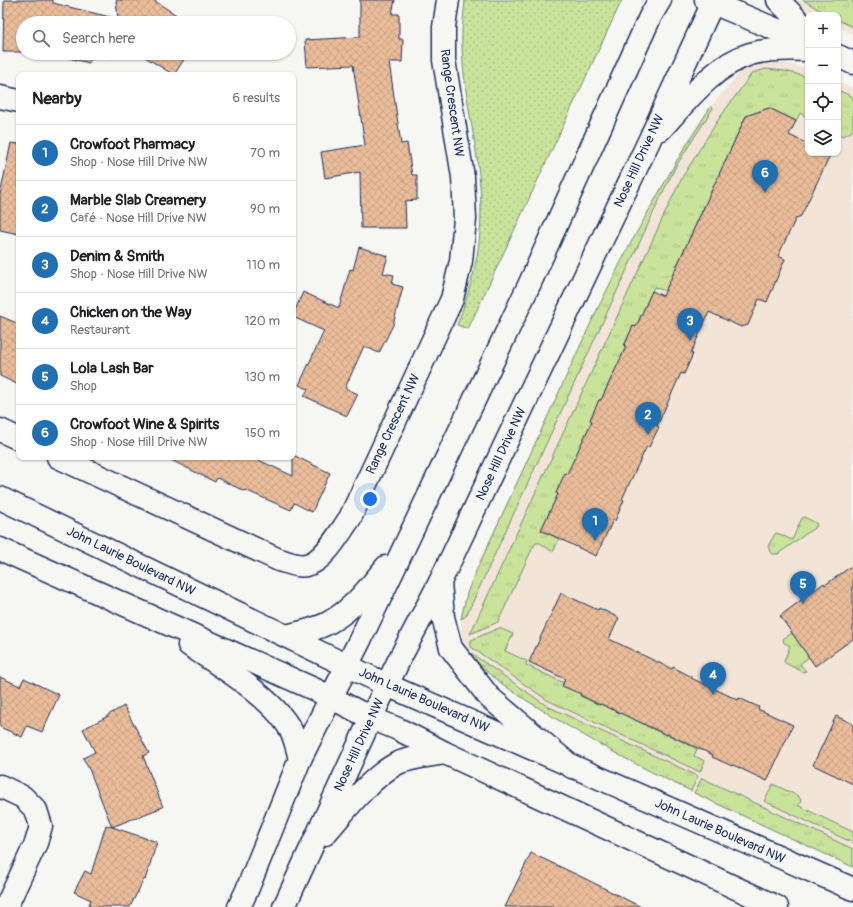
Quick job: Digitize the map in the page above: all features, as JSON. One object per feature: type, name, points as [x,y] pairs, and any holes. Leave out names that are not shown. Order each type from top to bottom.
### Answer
[{"type":"main road","name":"Range Crescent NW","points":[[64,460],[279,560],[294,564],[306,565],[317,560],[327,550],[350,518],[452,299],[461,261],[465,219],[463,177],[444,60],[444,27],[448,0]]},
{"type":"main road","points":[[778,0],[805,28]]},
{"type":"main road","points":[[711,1],[805,42]]},
{"type":"main road","name":"Nose Hill Drive NW","points":[[284,907],[371,718],[440,582],[649,141],[711,1]]},
{"type":"main road","points":[[239,907],[300,759],[347,666],[530,283],[652,6]]},
{"type":"main road","points":[[649,141],[710,78],[730,63],[750,54],[783,49],[805,50]]},
{"type":"main road","points":[[841,57],[853,63]]},
{"type":"main road","points":[[0,97],[16,100]]},
{"type":"main road","points":[[0,430],[16,438]]},
{"type":"main road","name":"John Laurie Boulevard NW","points":[[0,498],[387,685],[853,890]]},
{"type":"main road","points":[[286,636],[310,630],[333,621],[360,598],[406,543]]},
{"type":"main road","points":[[0,549],[331,698],[445,753],[777,907]]},
{"type":"main road","points":[[440,582],[443,617],[451,648],[489,698],[572,767]]},
{"type":"main road","points":[[146,615],[250,687],[272,707],[286,723],[293,735],[300,759]]},
{"type":"main road","points":[[310,851],[372,783],[388,770],[397,764],[409,760],[445,753]]},
{"type":"main road","points":[[0,786],[24,797],[36,810],[41,826],[36,843],[6,907]]},
{"type":"shaded area","points":[[793,0],[853,0],[853,34],[841,28],[841,12],[811,12]]},
{"type":"shaded area","points":[[763,62],[786,63],[805,69],[805,156],[841,156],[841,83],[853,89],[853,868],[705,799],[626,759],[560,722],[503,685],[485,671],[464,646],[461,635],[461,615],[464,602],[479,561],[621,263],[691,134],[711,106],[742,70]]},
{"type":"green space","points":[[465,0],[622,0],[468,329],[457,325],[471,284],[477,255],[481,227],[481,191],[463,67],[462,34]]},
{"type":"green space","points":[[803,0],[853,0],[853,27],[841,21],[841,12],[823,12]]},
{"type":"green space","points":[[766,69],[785,71],[805,76],[805,116],[800,113],[796,121],[769,108],[746,116],[665,291],[654,287],[636,327],[633,326],[624,346],[626,347],[590,420],[592,421],[567,474],[565,473],[556,493],[558,494],[541,530],[559,539],[553,552],[540,543],[536,543],[498,622],[470,634],[683,176],[718,120],[752,73]]},
{"type":"green space","points":[[841,91],[853,97],[853,131],[843,136],[841,135]]},
{"type":"green space","points":[[711,106],[713,108],[676,166],[663,192],[475,597],[466,616],[461,619],[467,593],[473,578],[595,314],[628,248],[676,162]]},
{"type":"green space","points":[[804,517],[816,523],[817,526],[778,554],[772,554],[768,546],[775,534],[777,533],[792,540],[802,518]]},
{"type":"green space","points":[[499,628],[513,634],[505,651],[527,661],[526,665],[564,683],[581,694],[580,696],[600,705],[601,704],[697,749],[694,756],[705,761],[700,772],[547,700],[471,647],[471,640]]},
{"type":"green space","points":[[792,633],[809,657],[800,664],[806,671],[803,672],[785,663],[784,661],[790,646],[784,643],[783,639]]},
{"type":"green space","points":[[468,651],[547,706],[698,776],[691,791],[611,751],[553,717],[498,681],[482,667]]},
{"type":"green space","points":[[702,778],[853,849],[853,867],[694,793]]},
{"type":"green space","points":[[773,784],[798,796],[801,800],[799,806],[853,832],[853,843],[764,801]]},
{"type":"building","points":[[4,0],[53,0],[53,3],[106,16],[16,16],[16,52],[3,52]]},
{"type":"building","points":[[116,0],[153,0],[178,16],[118,16]]},
{"type":"building","points":[[360,0],[395,0],[392,14],[399,14],[399,39],[403,39],[402,62],[389,62],[401,144],[407,143],[412,175],[417,175],[417,200],[405,201],[406,228],[361,228],[360,172],[325,178],[321,152],[365,145],[353,65],[307,67],[305,40],[360,37]]},
{"type":"building","points":[[77,60],[90,60],[89,63]]},
{"type":"building","points":[[150,60],[184,60],[176,72],[169,72]]},
{"type":"building","points":[[769,108],[796,121],[789,135],[805,143],[805,156],[830,156],[801,216],[796,218],[778,256],[785,259],[767,302],[759,299],[748,325],[741,327],[709,312],[691,353],[693,354],[684,374],[681,373],[657,426],[659,427],[649,447],[647,446],[622,499],[624,500],[615,521],[613,520],[596,556],[541,530],[558,494],[556,493],[565,473],[567,474],[592,421],[590,420],[599,400],[601,400],[626,347],[624,346],[633,326],[636,327],[652,291],[663,296],[746,116]]},
{"type":"building","points":[[11,143],[16,144],[16,233],[0,230],[0,195]]},
{"type":"building","points":[[359,247],[388,256],[383,273],[394,275],[392,284],[403,287],[393,325],[379,353],[364,346],[345,388],[358,394],[347,416],[304,396],[308,389],[299,385],[324,331],[296,318],[296,308],[303,292],[339,308],[350,269],[353,270]]},
{"type":"building","points":[[0,316],[16,323],[16,384],[0,376]]},
{"type":"building","points":[[296,456],[330,473],[312,512],[294,503],[291,510],[245,490],[244,491],[217,478],[215,482],[171,460],[258,460],[293,476],[293,460],[296,460]]},
{"type":"building","points":[[853,565],[853,639],[815,666],[780,616],[824,583],[825,585]]},
{"type":"building","points":[[561,593],[598,610],[599,608],[619,618],[609,639],[672,669],[673,667],[692,677],[691,678],[738,700],[739,698],[759,707],[758,709],[793,725],[767,781],[712,757],[713,755],[601,704],[600,705],[580,695],[581,694],[562,686],[565,679],[529,662]]},
{"type":"building","points":[[0,677],[20,686],[24,678],[59,695],[42,732],[27,726],[22,737],[0,727]]},
{"type":"building","points":[[124,706],[149,753],[143,756],[163,807],[112,827],[89,769],[83,758],[95,752],[83,729]]},
{"type":"building","points":[[836,716],[853,724],[853,784],[813,765]]},
{"type":"building","points":[[106,825],[157,842],[145,880],[144,879],[130,907],[88,907],[91,900],[74,892],[85,871],[91,874]]},
{"type":"building","points":[[531,853],[586,879],[641,907],[505,907]]},
{"type":"place","name":"Crowfoot Wine & Spirits","points":[[765,193]]},
{"type":"place","name":"Denim & Smith","points":[[690,341]]},
{"type":"place","name":"Marble Slab Creamery","points":[[648,435]]},
{"type":"place","name":"Crowfoot Pharmacy","points":[[595,541]]},
{"type":"place","name":"Lola Lash Bar","points":[[803,604]]},
{"type":"place","name":"Chicken on the Way","points":[[713,695]]}]
